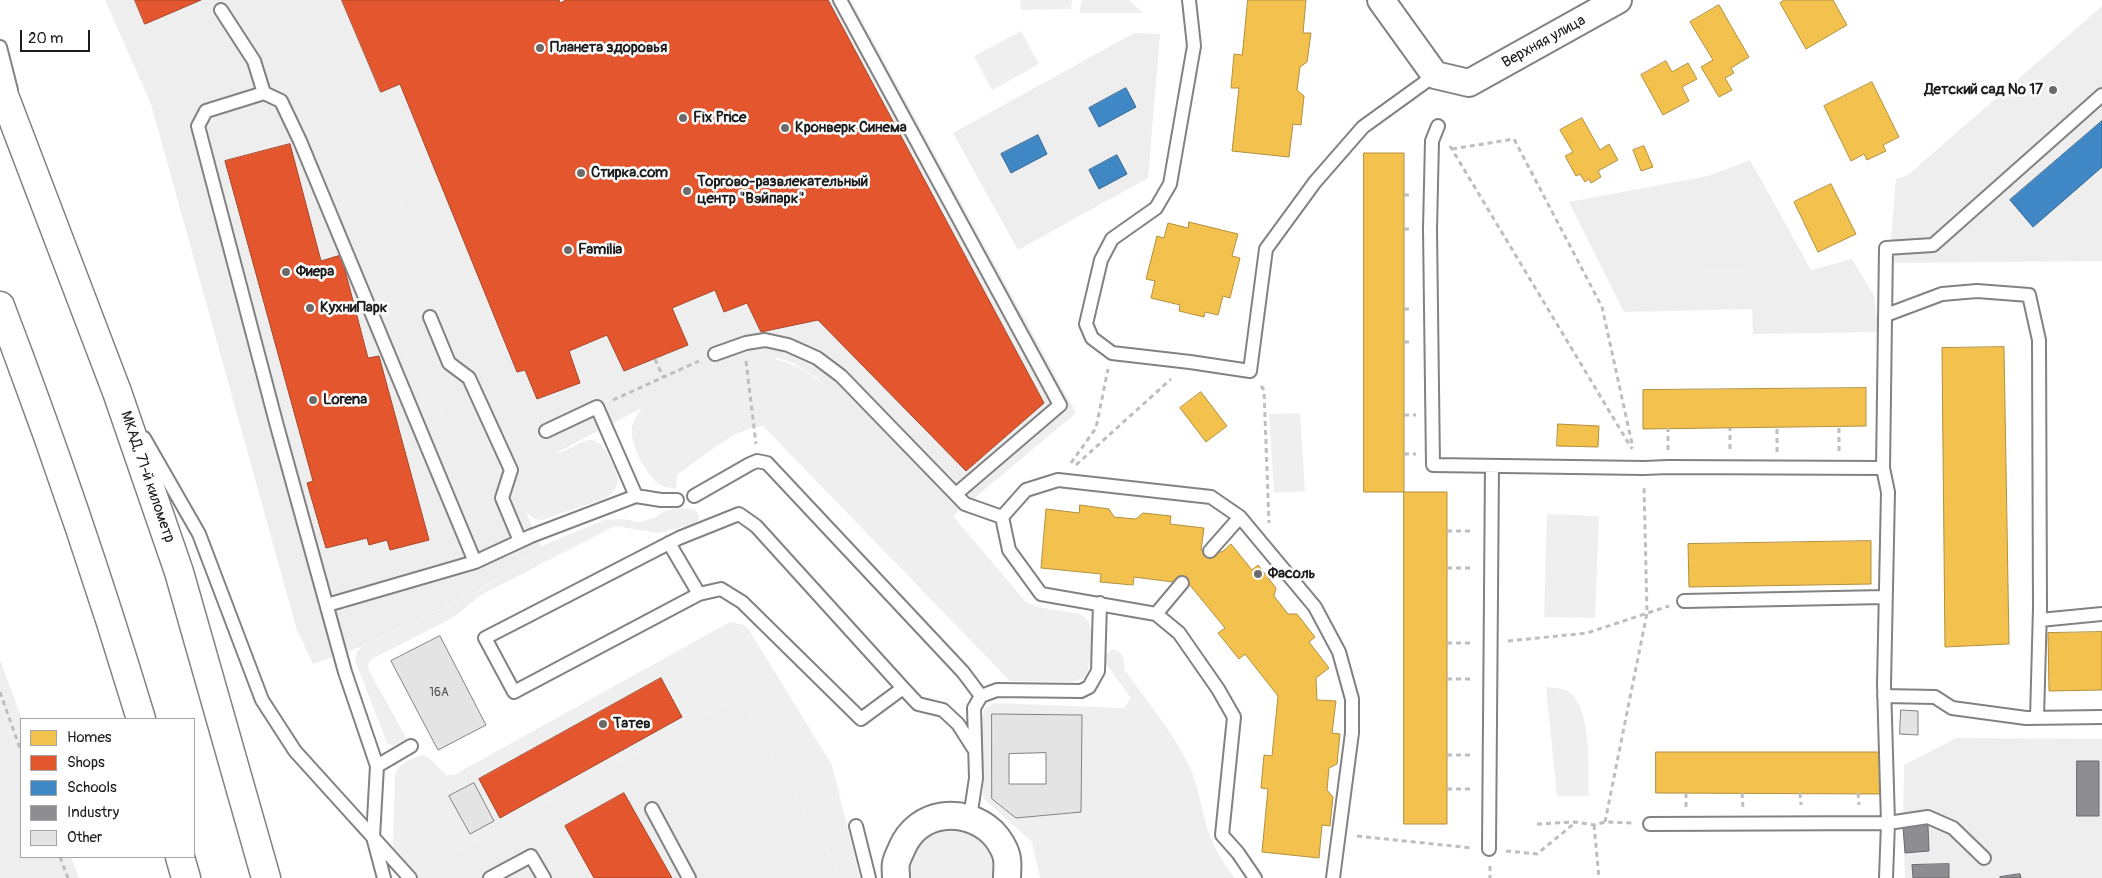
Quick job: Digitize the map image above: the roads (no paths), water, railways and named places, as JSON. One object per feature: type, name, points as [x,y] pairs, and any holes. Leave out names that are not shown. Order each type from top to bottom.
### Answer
[{"type":"highway","name":"МКАД, 71-й километр","points":[[0,85],[117,392],[179,572],[266,878]]},
{"type":"highway","points":[[0,306],[43,418],[104,596],[141,718]]},
{"type":"highway","points":[[180,858],[186,878]]},
{"type":"street","points":[[1381,0],[1434,75]]},
{"type":"street","name":"Верхняя улица","points":[[1434,75],[1469,83],[1618,0]]},
{"type":"street","points":[[896,878],[896,861],[906,839],[919,826],[937,817],[955,815],[970,818],[983,824],[997,838],[1007,858],[1007,878]]},
{"type":"lane","points":[[840,0],[1060,406],[956,494]]},
{"type":"lane","points":[[1189,0],[1194,46],[1170,184],[1156,208],[1112,239],[1101,260],[1086,324],[1092,338],[1112,353],[1250,371],[1266,249],[1315,182],[1363,127],[1434,75]]},
{"type":"lane","points":[[221,10],[254,61],[264,93]]},
{"type":"lane","points":[[0,47],[30,165]]},
{"type":"lane","points":[[384,878],[373,837],[377,766],[345,672],[276,426],[198,126],[206,111],[264,93],[281,101],[300,141],[475,562]]},
{"type":"lane","points":[[1886,878],[1888,824],[1884,696],[1888,492],[1883,468],[1886,248],[1933,245],[2102,95]]},
{"type":"lane","points":[[1438,126],[1432,141],[1430,229],[1433,465],[1644,468],[1883,468]]},
{"type":"lane","points":[[1886,315],[1942,294],[1977,291],[2030,295],[2039,340],[2040,620],[2037,718]]},
{"type":"lane","points":[[430,317],[449,364],[469,378],[511,470],[502,498],[520,541]]},
{"type":"lane","points":[[715,354],[746,343],[765,340],[788,345],[817,358],[841,376],[965,504],[1002,517]]},
{"type":"lane","points":[[117,392],[199,534],[262,700],[295,751],[410,878]]},
{"type":"lane","points":[[546,431],[597,407],[636,496]]},
{"type":"lane","points":[[694,496],[757,461],[767,463],[775,469],[963,672],[981,696]]},
{"type":"lane","points":[[1489,849],[1492,466]]},
{"type":"lane","points":[[1002,517],[1026,490],[1058,480],[1211,497],[1240,517],[1316,607],[1339,652],[1352,699],[1352,733],[1333,878]]},
{"type":"lane","points":[[327,605],[475,562],[520,541],[636,496],[661,500],[677,500]]},
{"type":"lane","points":[[904,688],[861,719],[742,602],[721,589],[698,594],[514,692],[485,638],[669,543],[740,514],[756,526],[904,688],[918,704],[943,710],[958,724],[974,749]]},
{"type":"lane","points":[[1002,517],[1009,550],[1041,594],[1156,614],[1179,633],[1218,689],[1234,717],[1222,836],[1238,853],[1255,878]]},
{"type":"lane","points":[[1210,551],[1240,517]]},
{"type":"lane","points":[[669,543],[698,594]]},
{"type":"lane","points":[[1156,614],[1182,583]]},
{"type":"lane","points":[[1684,601],[1885,597]]},
{"type":"lane","points":[[970,818],[976,778],[974,708],[981,696],[996,690],[1080,691],[1089,687],[1098,671],[1100,603]]},
{"type":"lane","points":[[2040,620],[2102,614]]},
{"type":"lane","points":[[1884,696],[1935,697],[1952,708],[2037,718],[2102,717]]},
{"type":"lane","points":[[377,766],[411,746]]},
{"type":"lane","points":[[652,809],[689,878]]},
{"type":"lane","points":[[1650,824],[1888,824],[1928,817],[1953,828],[1984,858]]},
{"type":"lane","points":[[856,826],[869,878]]},
{"type":"lane","points":[[490,878],[531,856],[544,878]]},
{"type":"place","name":"Планета здоровья","points":[[540,48]]},
{"type":"place","name":"Детский сад № 17","points":[[2053,90]]},
{"type":"place","name":"Fix Price","points":[[683,118]]},
{"type":"place","name":"Кронверк Синема","points":[[785,128]]},
{"type":"place","name":"Стирка.com","points":[[581,173]]},
{"type":"place","name":"Торгово-развлекательный центр \"Вэйпарк\"","points":[[687,191]]},
{"type":"place","name":"Familia","points":[[568,250]]},
{"type":"place","name":"Фиера","points":[[286,272]]},
{"type":"place","name":"КухниПарк","points":[[310,308]]},
{"type":"place","name":"Lorena","points":[[313,400]]},
{"type":"place","name":"Фасоль","points":[[1258,574]]},
{"type":"place","name":"Татев","points":[[603,724]]}]
